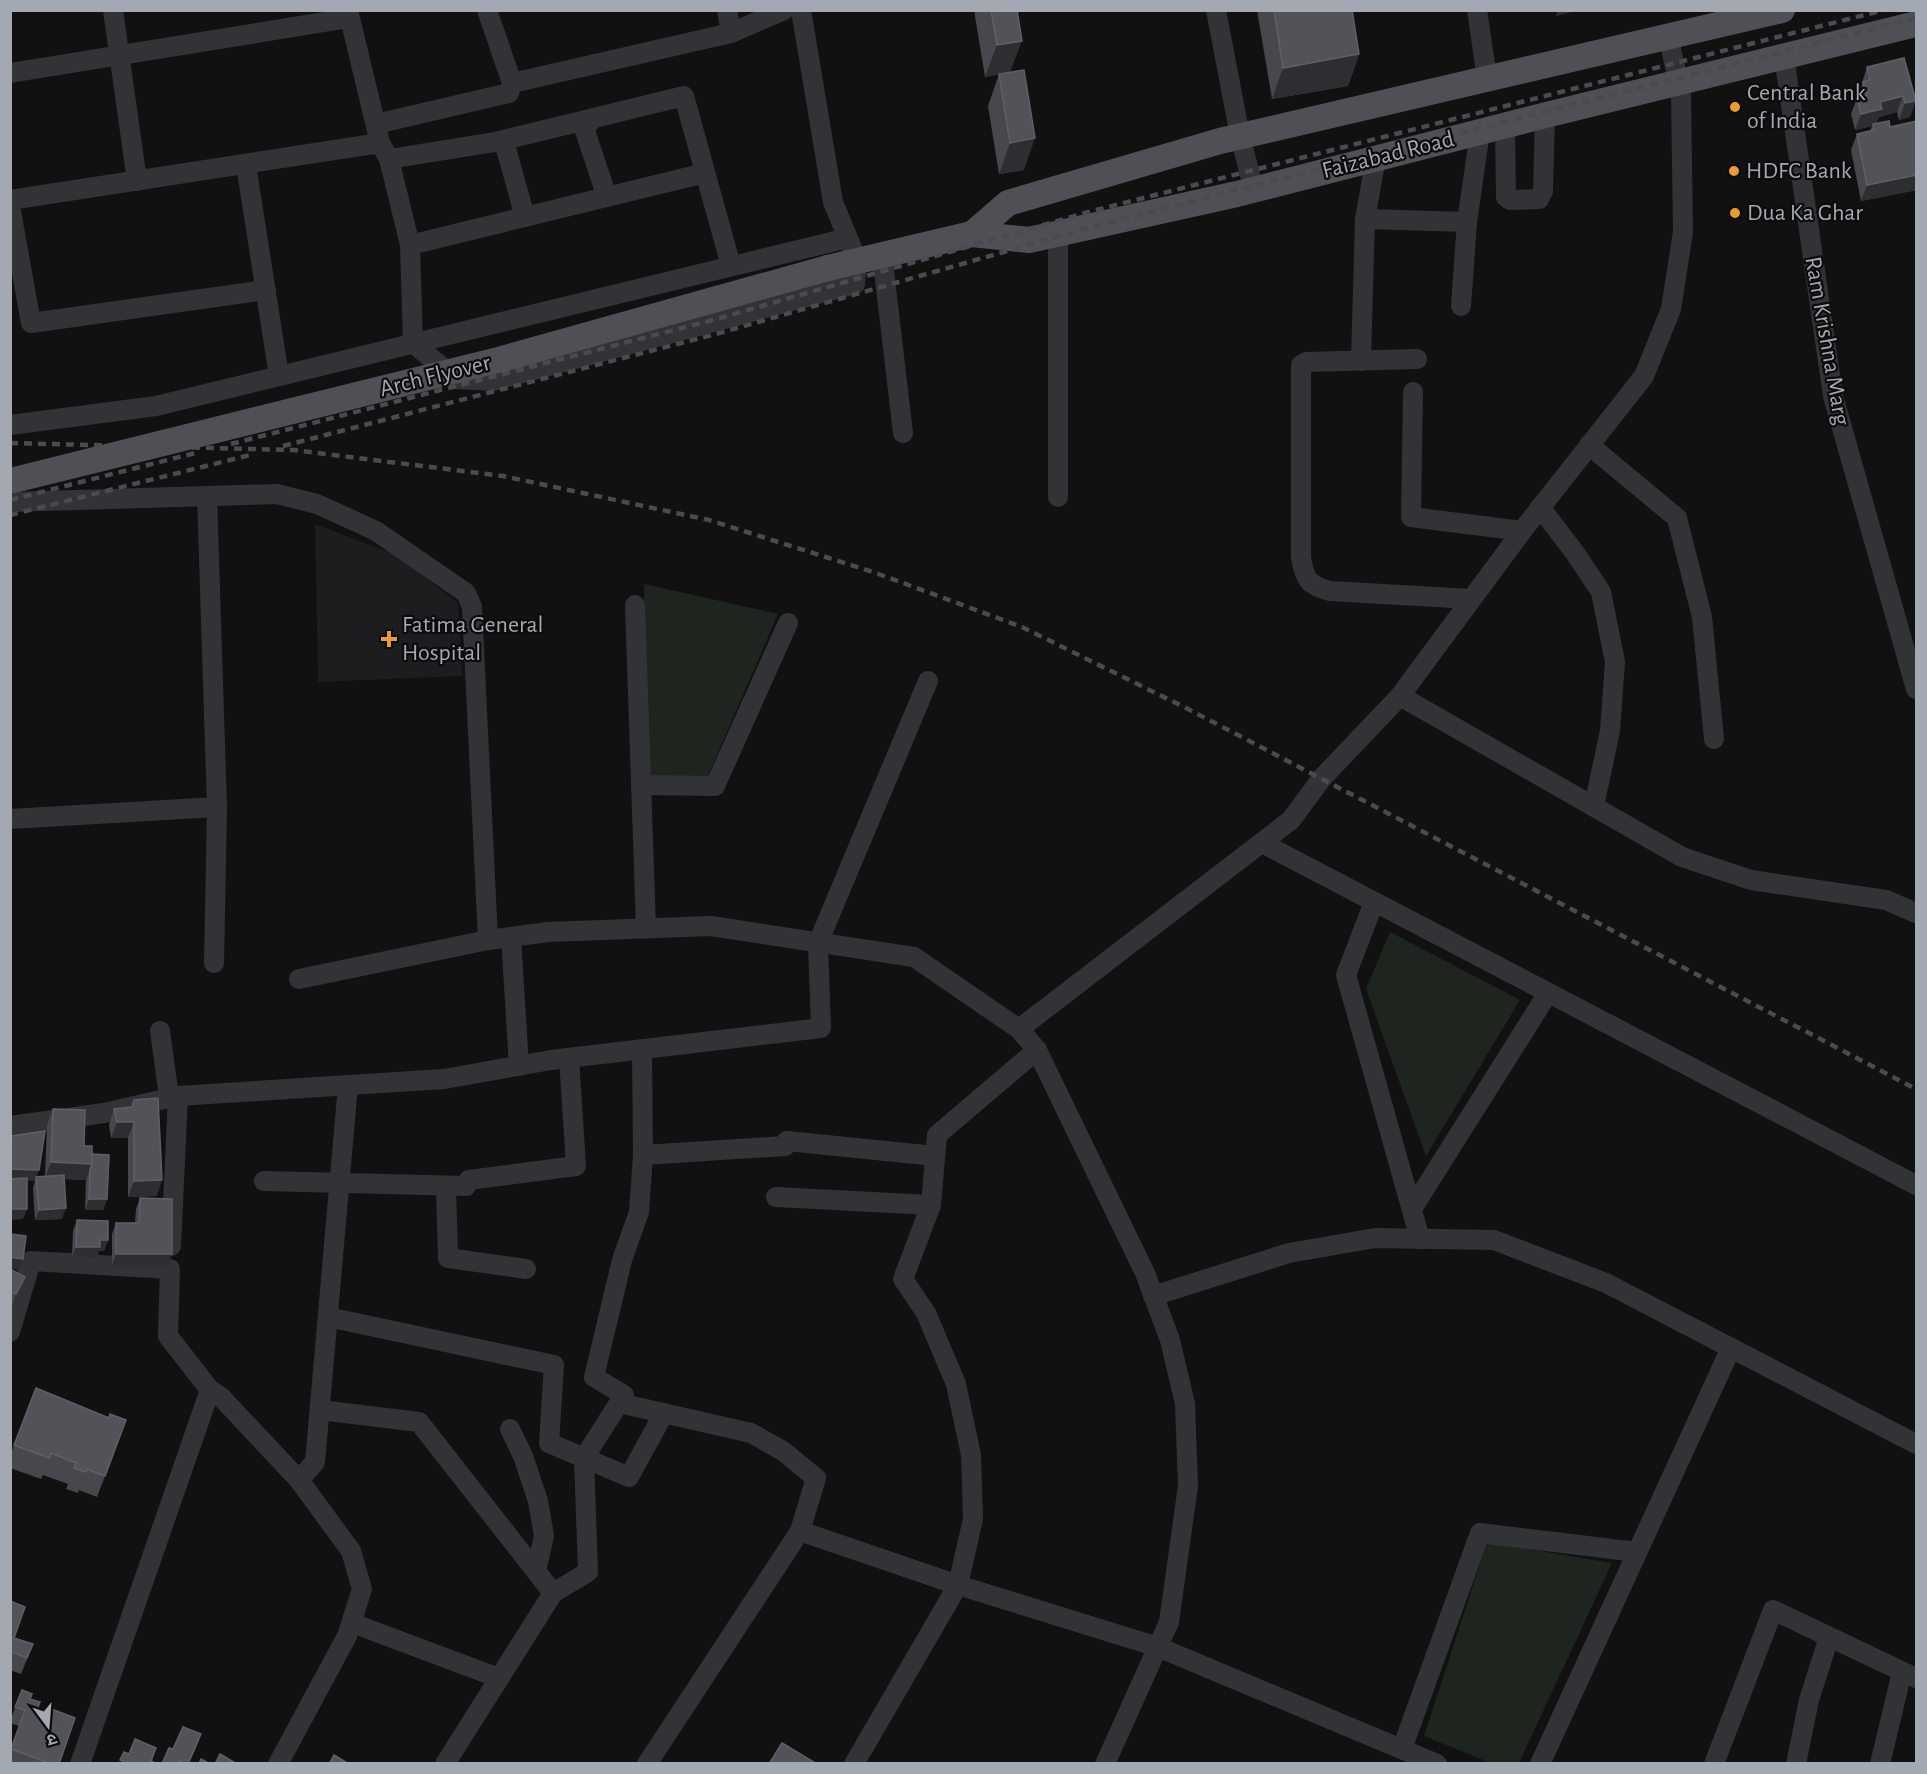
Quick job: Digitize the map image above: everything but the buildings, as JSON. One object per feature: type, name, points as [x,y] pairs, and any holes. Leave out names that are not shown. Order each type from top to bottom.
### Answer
[{"type":"main road","points":[[972,234],[1008,203],[1240,136],[1782,10]]},
{"type":"main road","name":"Faizabad Road","points":[[853,249],[882,254],[972,234],[1029,240],[1254,190],[1505,125],[1917,24]]},
{"type":"main road","name":"Arch Flyover","points":[[10,481],[502,359],[828,268],[853,249]]},
{"type":"street","points":[[113,10],[137,181]]},
{"type":"street","points":[[376,124],[509,93],[512,83],[487,10]]},
{"type":"street","points":[[728,10],[731,33]]},
{"type":"street","points":[[512,83],[731,33],[784,10]]},
{"type":"street","points":[[10,73],[348,14],[410,245],[413,343],[456,379],[493,381],[855,284],[853,249],[833,202],[801,10]]},
{"type":"street","points":[[1216,10],[1240,136],[1254,190]]},
{"type":"street","points":[[1477,10],[1488,78]]},
{"type":"street","points":[[1019,1029],[1292,820],[1322,778],[1400,696],[1540,507],[1644,376],[1671,309],[1683,232],[1682,93],[1668,36]]},
{"type":"street","name":"Ram Krishna Marg","points":[[1784,56],[1833,396],[1917,689]]},
{"type":"street","points":[[10,200],[246,165],[495,142],[684,96],[731,266]]},
{"type":"street","points":[[1505,125],[1506,197],[1510,200],[1539,199],[1544,191],[1545,115]]},
{"type":"street","points":[[594,118],[584,128],[607,197]]},
{"type":"street","points":[[1461,306],[1467,222],[1480,132]]},
{"type":"street","points":[[495,142],[505,145],[525,217]]},
{"type":"street","points":[[1361,361],[1365,219],[1376,158]]},
{"type":"street","points":[[246,165],[279,376]]},
{"type":"street","points":[[410,245],[705,173]]},
{"type":"street","points":[[10,206],[31,323],[266,290]]},
{"type":"street","points":[[1365,219],[1467,222]]},
{"type":"street","points":[[1058,233],[1058,498]]},
{"type":"street","points":[[10,425],[156,406],[731,266],[853,249]]},
{"type":"street","points":[[882,254],[903,433]]},
{"type":"street","points":[[1417,359],[1301,364],[1301,558],[1304,577],[1315,587],[1330,591],[1471,599]]},
{"type":"street","points":[[1413,392],[1411,517],[1522,531]]},
{"type":"street","points":[[1589,445],[1677,518],[1702,617],[1714,739]]},
{"type":"street","points":[[10,502],[277,494],[317,504],[376,531],[466,593],[472,607],[488,940]]},
{"type":"street","points":[[207,496],[217,807],[214,963]]},
{"type":"street","points":[[1540,507],[1601,592],[1615,662],[1610,731],[1593,806]]},
{"type":"street","points":[[635,605],[646,929]]},
{"type":"street","points":[[642,785],[715,786],[788,623]]},
{"type":"street","points":[[10,1126],[104,1113],[174,1097],[444,1079],[569,1058],[821,1028],[818,943],[928,681]]},
{"type":"street","points":[[1400,696],[1682,857],[1751,880],[1886,900],[1917,913]]},
{"type":"street","points":[[10,819],[217,807]]},
{"type":"street","points":[[1262,843],[1917,1185]]},
{"type":"street","points":[[1374,902],[1346,975],[1420,1239]]},
{"type":"street","points":[[298,979],[488,940],[548,932],[711,926],[914,957],[1019,1029],[1037,1050],[1145,1273],[1170,1340],[1185,1404],[1188,1486],[1169,1622],[1105,1764]]},
{"type":"street","points":[[511,937],[519,1066]]},
{"type":"street","points":[[1412,1209],[1548,993]]},
{"type":"street","points":[[160,1031],[174,1097],[168,1336],[210,1390],[221,1397],[299,1480],[351,1551],[362,1589],[347,1636],[278,1764]]},
{"type":"street","points":[[445,1764],[553,1593],[588,1572],[584,1458],[624,1395],[594,1377],[622,1260],[639,1212],[644,1155],[642,1049]]},
{"type":"street","points":[[854,1764],[958,1585],[973,1519],[971,1455],[956,1384],[926,1313],[903,1279],[931,1205],[937,1135],[1037,1050]]},
{"type":"street","points":[[264,1181],[466,1186],[469,1180],[576,1166],[569,1058]]},
{"type":"street","points":[[299,1480],[315,1462],[348,1085]]},
{"type":"street","points":[[644,1155],[785,1146],[787,1141],[935,1156]]},
{"type":"street","points":[[446,1186],[448,1258],[526,1269]]},
{"type":"street","points":[[777,1197],[931,1205]]},
{"type":"street","points":[[1153,1296],[1289,1253],[1375,1238],[1494,1240],[1605,1283],[1917,1444]]},
{"type":"street","points":[[10,1332],[18,1277],[31,1262],[170,1269]]},
{"type":"street","points":[[328,1317],[554,1365],[549,1443],[629,1477],[664,1413]]},
{"type":"street","points":[[1540,1764],[1731,1348]]},
{"type":"street","points":[[80,1764],[210,1390]]},
{"type":"street","points":[[619,1403],[751,1433],[783,1451],[816,1478],[800,1531],[647,1764]]},
{"type":"street","points":[[320,1410],[419,1422],[553,1593]]},
{"type":"street","points":[[510,1429],[523,1456],[538,1502],[544,1536],[536,1571]]},
{"type":"street","points":[[800,1531],[958,1585],[1158,1647],[1437,1764]]},
{"type":"street","points":[[1402,1749],[1480,1533],[1637,1552]]},
{"type":"street","points":[[1714,1764],[1773,1610],[1910,1675],[1881,1764]]},
{"type":"street","points":[[352,1623],[499,1678]]},
{"type":"street","points":[[1796,1764],[1809,1700],[1829,1637]]},
{"type":"shaded area","name":"Fatima General Hospital","points":[[315,524],[397,555],[458,603],[462,676],[318,682]]},
{"type":"shaded area","points":[[644,584],[778,614],[708,776],[646,776]]},
{"type":"shaded area","points":[[1390,932],[1520,1000],[1426,1156],[1366,989]]},
{"type":"shaded area","points":[[1487,1542],[1612,1563],[1519,1763],[1491,1763],[1424,1736]]},
{"type":"railway","points":[[231,444],[713,320],[1092,211],[1884,10]]},
{"type":"railway","points":[[283,446],[716,334],[1095,226],[1916,18]]},
{"type":"railway","points":[[10,443],[293,450],[503,476],[709,520],[876,573],[1022,627],[1188,709],[1916,1089]]},
{"type":"railway","points":[[10,500],[199,452]]},
{"type":"railway","points":[[10,515],[254,454]]},
{"type":"place","name":"Central Bank of India","points":[[1735,107]]},
{"type":"place","name":"HDFC Bank","points":[[1734,171]]},
{"type":"place","name":"Dua Ka Ghar","points":[[1735,213]]},
{"type":"place","name":"Fatima General Hospital","points":[[389,639]]}]
